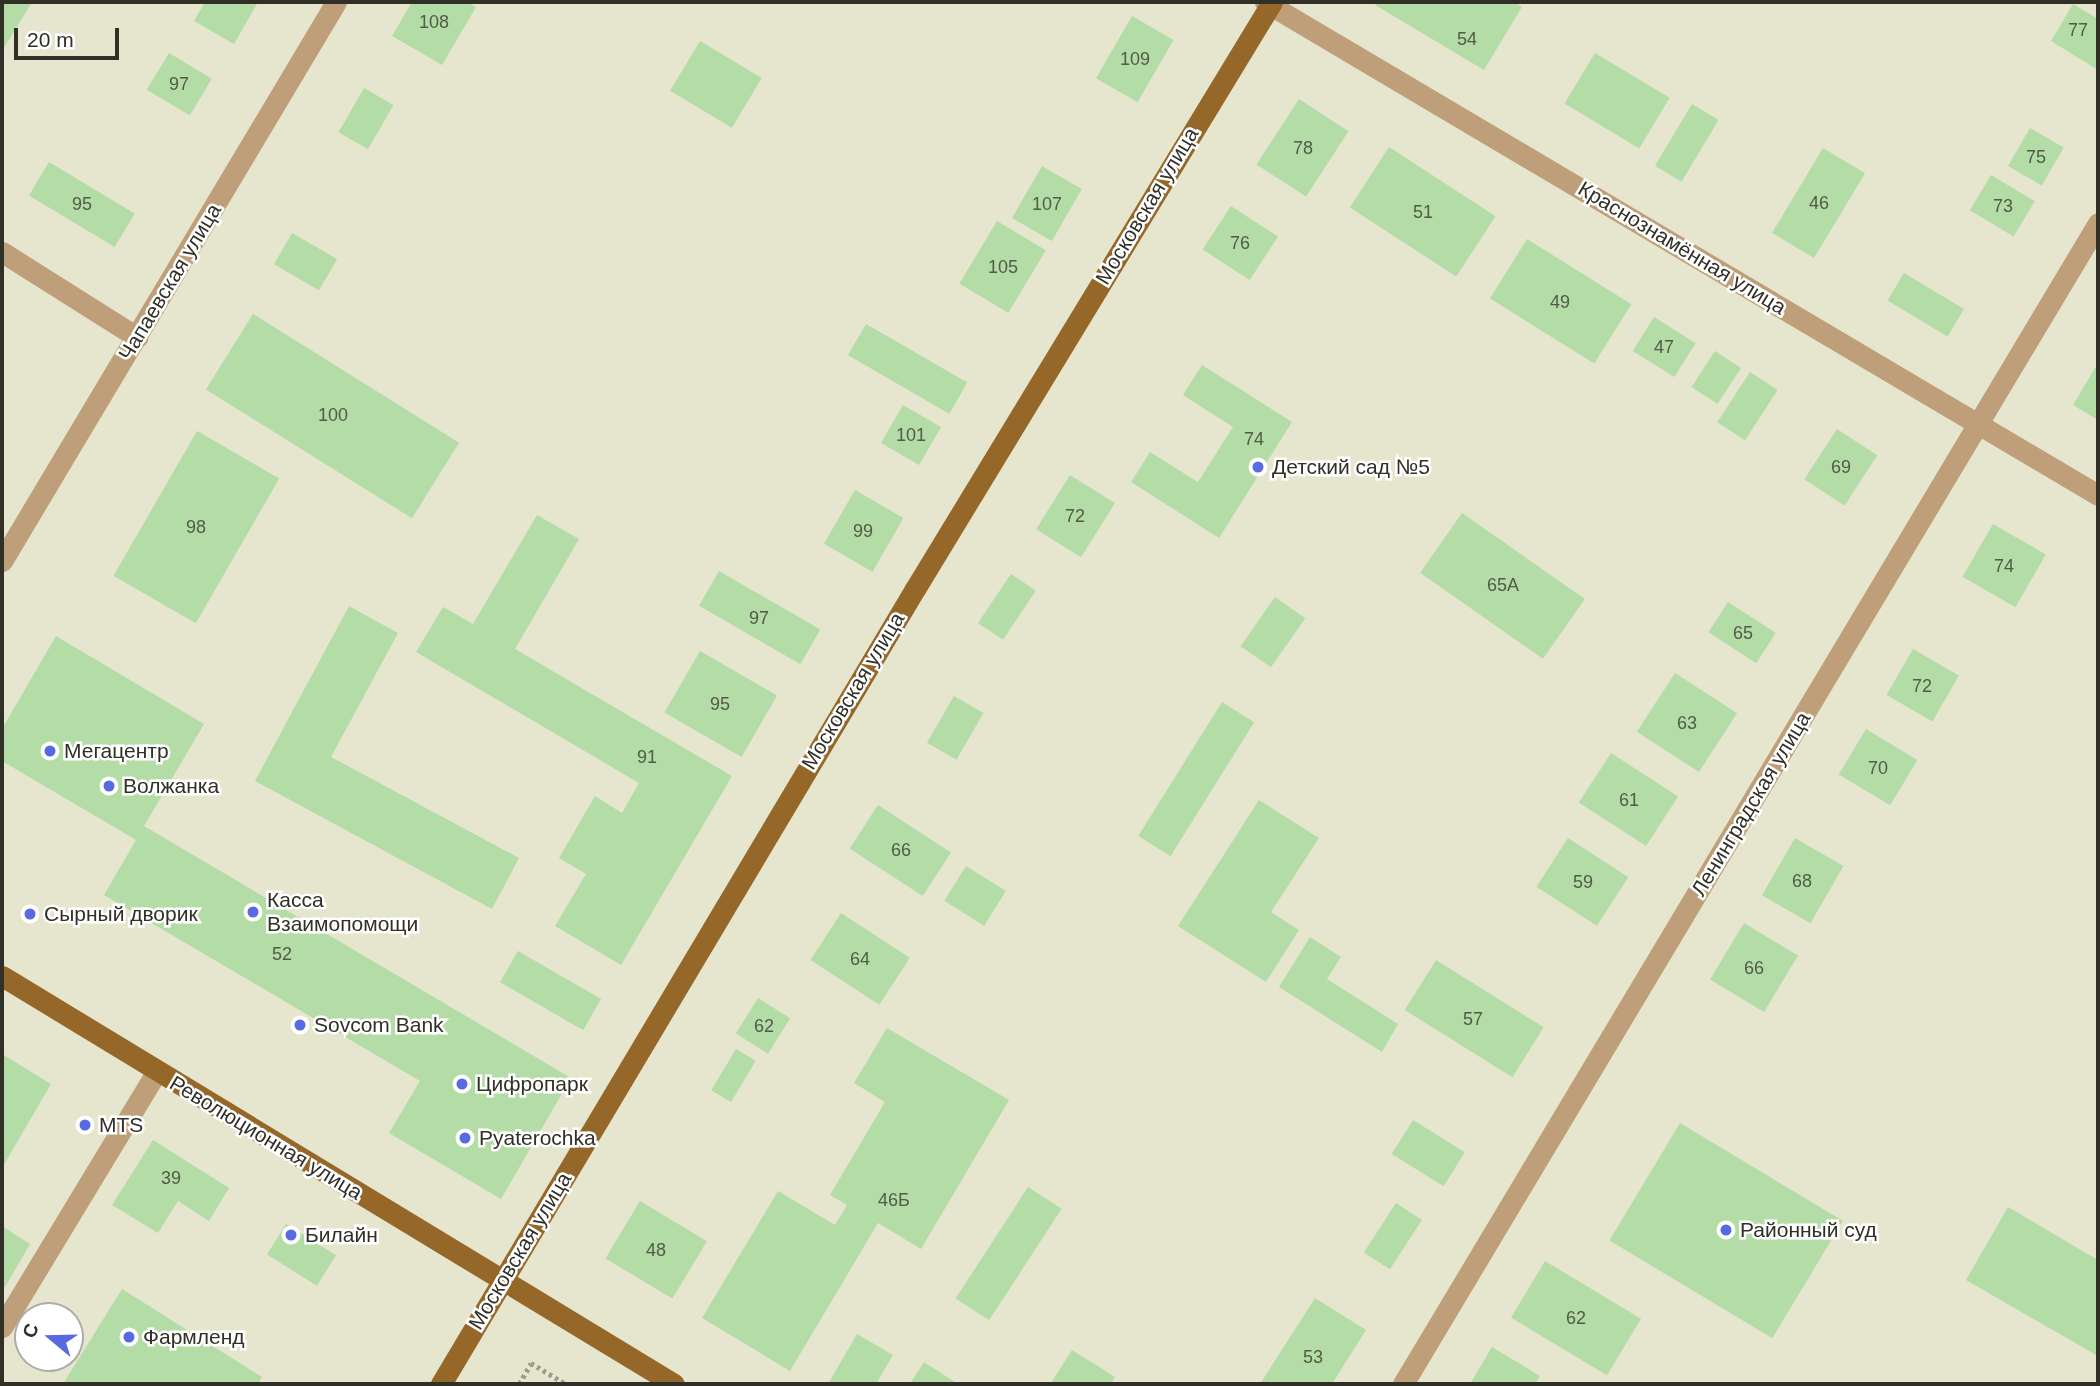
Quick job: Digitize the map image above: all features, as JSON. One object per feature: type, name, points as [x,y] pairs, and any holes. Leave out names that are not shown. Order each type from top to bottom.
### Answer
[{"type":"main road","name":"Московская улица","points":[[441,1384],[915,589],[1269,3]]},
{"type":"main road","name":"Революционная улица","points":[[2,976],[674,1384]]},
{"type":"street","name":"Чапаевская улица","points":[[2,561],[336,2]]},
{"type":"street","name":"Краснознамённая улица","points":[[1269,3],[2098,495]]},
{"type":"street","name":"Ленинградская улица","points":[[1403,1384],[2098,223]]},
{"type":"street","points":[[2,252],[137,337]]},
{"type":"street","points":[[2,1327],[157,1071]]},
{"type":"path","points":[[519,1384],[531,1363],[566,1384]]},
{"type":"building","points":[[2,2],[32,2],[2,51]]},
{"type":"building","points":[[205,2],[258,2],[234,44],[194,21]]},
{"type":"building","points":[[412,2],[467,2],[476,7],[442,65],[392,36]]},
{"type":"building","points":[[1377,2],[1514,2],[1522,7],[1484,70],[1375,5]]},
{"type":"building","points":[[2073,4],[2098,19],[2098,70],[2051,41]]},
{"type":"building","points":[[1132,16],[1174,40],[1138,102],[1096,78]]},
{"type":"building","points":[[700,41],[762,78],[732,128],[670,91]]},
{"type":"building","points":[[169,53],[212,79],[190,116],[147,90]]},
{"type":"building","points":[[1595,53],[1670,98],[1639,148],[1565,104]]},
{"type":"building","points":[[364,88],[393,105],[368,149],[338,132]]},
{"type":"building","points":[[1299,99],[1348,131],[1306,197],[1257,164]]},
{"type":"building","points":[[1692,104],[1719,120],[1681,182],[1655,166]]},
{"type":"building","points":[[2030,128],[2064,148],[2042,186],[2008,166]]},
{"type":"building","points":[[1389,147],[1496,216],[1456,277],[1350,207]]},
{"type":"building","points":[[1823,148],[1865,173],[1814,258],[1772,233]]},
{"type":"building","points":[[49,162],[135,214],[115,247],[29,195]]},
{"type":"building","points":[[1042,166],[1082,189],[1052,241],[1012,218]]},
{"type":"building","points":[[1991,175],[2035,201],[2014,236],[1970,210]]},
{"type":"building","points":[[1231,206],[1278,236],[1250,280],[1203,250]]},
{"type":"building","points":[[997,221],[1046,250],[1008,313],[959,284]]},
{"type":"building","points":[[292,233],[337,259],[319,290],[274,264]]},
{"type":"building","points":[[1527,239],[1631,304],[1594,364],[1490,298]]},
{"type":"building","points":[[1904,273],[1964,309],[1948,336],[1888,300]]},
{"type":"building","points":[[253,314],[459,443],[412,518],[206,389]]},
{"type":"building","points":[[1654,317],[1696,343],[1674,377],[1633,351]]},
{"type":"building","points":[[866,324],[967,383],[949,414],[848,355]]},
{"type":"building","points":[[1715,351],[1741,368],[1718,404],[1692,387]]},
{"type":"building","points":[[2098,363],[2098,420],[2073,405]]},
{"type":"building","points":[[1202,365],[1292,422],[1219,538],[1131,482],[1150,452],[1198,482],[1233,427],[1183,395]]},
{"type":"building","points":[[1750,372],[1778,390],[1745,440],[1717,422]]},
{"type":"building","points":[[903,405],[941,427],[919,465],[881,443]]},
{"type":"building","points":[[1837,429],[1877,455],[1845,505],[1804,479]]},
{"type":"building","points":[[197,431],[279,478],[196,623],[114,576]]},
{"type":"building","points":[[1070,475],[1115,503],[1081,557],[1036,529]]},
{"type":"building","points":[[855,490],[903,518],[872,572],[824,544]]},
{"type":"building","points":[[1462,513],[1585,599],[1543,659],[1420,573]]},
{"type":"building","points":[[537,515],[579,539],[515,649],[732,776],[621,965],[555,926],[586,874],[559,858],[595,796],[622,813],[639,783],[416,652],[443,607],[473,624]]},
{"type":"building","points":[[1993,524],[2046,554],[2015,607],[1962,577]]},
{"type":"building","points":[[719,571],[820,630],[800,664],[699,606]]},
{"type":"building","points":[[1011,574],[1036,591],[1003,640],[978,623]]},
{"type":"building","points":[[1275,597],[1305,618],[1271,667],[1241,646]]},
{"type":"building","points":[[1728,602],[1776,633],[1756,663],[1708,632]]},
{"type":"building","points":[[349,606],[398,633],[331,757],[519,858],[492,909],[255,781]]},
{"type":"building","points":[[56,636],[204,724],[144,826],[571,1078],[501,1199],[389,1133],[420,1081],[104,895],[136,840],[2,761],[2,729]]},
{"type":"building","points":[[1913,649],[1959,676],[1932,721],[1886,695]]},
{"type":"building","points":[[700,651],[777,696],[742,757],[664,712]]},
{"type":"building","points":[[1675,673],[1737,713],[1699,772],[1637,732]]},
{"type":"building","points":[[954,696],[983,713],[956,760],[927,743]]},
{"type":"building","points":[[1222,702],[1254,722],[1170,856],[1138,836]]},
{"type":"building","points":[[1866,729],[1917,760],[1890,805],[1839,774]]},
{"type":"building","points":[[1611,753],[1678,797],[1646,846],[1579,802]]},
{"type":"building","points":[[1259,800],[1319,838],[1271,912],[1299,930],[1266,982],[1178,926]]},
{"type":"building","points":[[878,805],[951,852],[923,896],[850,849]]},
{"type":"building","points":[[1568,838],[1628,877],[1597,926],[1536,887]]},
{"type":"building","points":[[1795,838],[1843,866],[1810,923],[1762,895]]},
{"type":"building","points":[[966,866],[1006,891],[984,926],[944,901]]},
{"type":"building","points":[[841,913],[910,958],[879,1005],[811,960]]},
{"type":"building","points":[[1744,923],[1798,955],[1764,1012],[1710,980]]},
{"type":"building","points":[[1310,937],[1341,957],[1327,979],[1398,1024],[1382,1052],[1279,987]]},
{"type":"building","points":[[518,951],[601,999],[583,1030],[500,982]]},
{"type":"building","points":[[1436,960],[1544,1027],[1512,1077],[1405,1010]]},
{"type":"building","points":[[758,998],[790,1018],[768,1054],[736,1034]]},
{"type":"building","points":[[887,1028],[1009,1100],[921,1249],[878,1223],[790,1371],[702,1318],[778,1191],[835,1225],[847,1205],[830,1195],[885,1102],[854,1083]]},
{"type":"building","points":[[736,1049],[756,1061],[731,1102],[711,1090]]},
{"type":"building","points":[[2,1054],[51,1084],[2,1168]]},
{"type":"building","points":[[1413,1120],[1465,1152],[1444,1186],[1392,1154]]},
{"type":"building","name":"Районный суд","points":[[1680,1123],[1843,1221],[1772,1338],[1609,1240]]},
{"type":"building","points":[[153,1140],[229,1188],[209,1221],[178,1201],[158,1233],[112,1205]]},
{"type":"building","points":[[1028,1187],[1062,1209],[989,1320],[956,1299]]},
{"type":"building","points":[[640,1201],[707,1241],[672,1299],[605,1258]]},
{"type":"building","points":[[1396,1203],[1422,1220],[1390,1269],[1364,1252]]},
{"type":"building","points":[[2008,1207],[2098,1260],[2098,1356],[1966,1280]]},
{"type":"building","points":[[286,1224],[336,1255],[317,1286],[267,1255]]},
{"type":"building","points":[[2,1226],[30,1244],[5,1287],[2,1285]]},
{"type":"building","points":[[1545,1261],[1641,1319],[1607,1375],[1511,1318]]},
{"type":"building","points":[[122,1289],[262,1377],[258,1384],[63,1384],[70,1372],[84,1372],[84,1350]]},
{"type":"building","points":[[1315,1298],[1366,1330],[1332,1384],[1260,1384]]},
{"type":"building","points":[[857,1334],[893,1355],[876,1384],[828,1384]]},
{"type":"building","points":[[1492,1347],[1540,1376],[1535,1384],[1470,1384]]},
{"type":"building","points":[[1072,1350],[1115,1377],[1111,1384],[1051,1383]]},
{"type":"building","points":[[924,1362],[958,1384],[910,1384]]},
{"type":"place","name":"Детский сад №5","points":[[1258,467]]},
{"type":"place","name":"Мегацентр","points":[[50,751]]},
{"type":"place","name":"Волжанка","points":[[109,786]]},
{"type":"place","name":"Касса Взаимопомощи","points":[[253,912]]},
{"type":"place","name":"Сырный дворик","points":[[30,914]]},
{"type":"place","name":"Sovcom Bank","points":[[300,1025]]},
{"type":"place","name":"Цифропарк","points":[[462,1084]]},
{"type":"place","name":"MTS","points":[[85,1125]]},
{"type":"place","name":"Pyaterochka","points":[[465,1138]]},
{"type":"place","name":"Районный суд","points":[[1726,1230]]},
{"type":"place","name":"Билайн","points":[[291,1235]]},
{"type":"place","name":"Фармленд","points":[[129,1337]]}]
